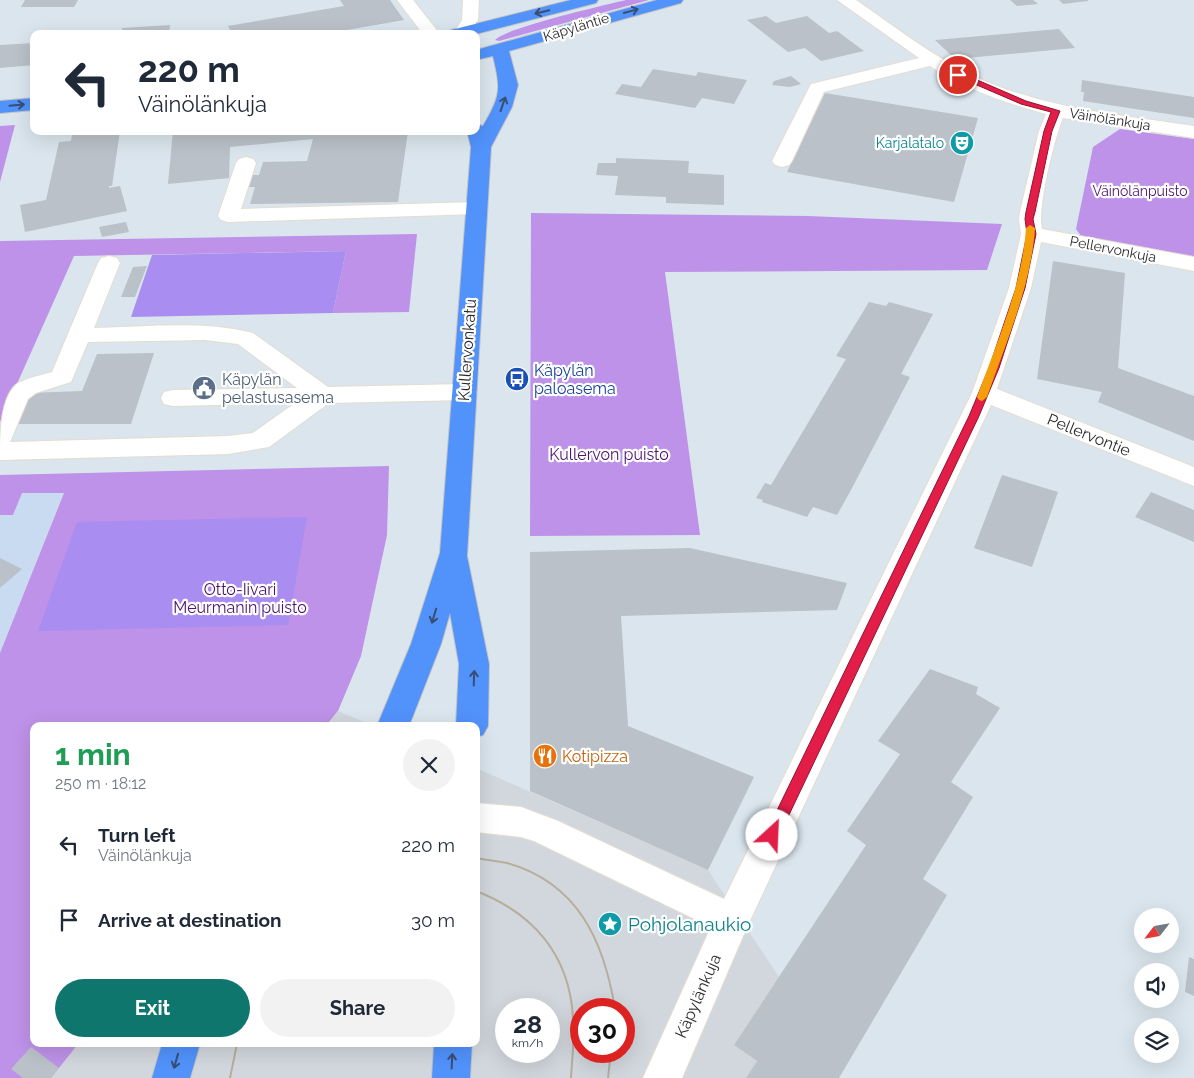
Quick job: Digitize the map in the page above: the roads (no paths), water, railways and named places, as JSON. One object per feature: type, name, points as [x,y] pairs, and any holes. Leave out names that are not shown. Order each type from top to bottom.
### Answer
[{"type":"main road","name":"Käpyläntie","points":[[480,31],[590,0]]},
{"type":"main road","name":"Käpyläntie","points":[[480,54],[675,0]]},
{"type":"main road","points":[[480,41],[500,49]]},
{"type":"main road","name":"Kullervonkatu","points":[[395,722],[426,644],[454,553],[477,208],[479,139],[504,107],[509,85],[500,49]]},
{"type":"main road","points":[[0,107],[30,104]]},
{"type":"main road","name":"Kullervonkatu","points":[[454,553],[474,664],[472,722]]},
{"type":"main road","points":[[171,1078],[179,1047]]},
{"type":"main road","points":[[451,1078],[453,1047]]},
{"type":"street","points":[[406,0],[420,22],[428,30]]},
{"type":"street","points":[[466,30],[470,20],[472,0]]},
{"type":"street","name":"Väinölänkuja","points":[[845,0],[933,60],[972,82],[1023,102],[1056,111],[1194,132]]},
{"type":"street","points":[[782,162],[817,88],[933,60]]},
{"type":"street","name":"Käpylänkuja","points":[[662,1078],[732,920],[984,393],[1020,288],[1032,234],[1029,219],[1030,212],[1048,131],[1056,111]]},
{"type":"street","points":[[246,163],[228,216],[477,208]]},
{"type":"street","name":"Pellervonkuja","points":[[1032,234],[1194,264]]},
{"type":"street","points":[[0,438],[17,395],[27,388],[62,377],[109,263]]},
{"type":"street","points":[[80,335],[205,333],[245,338],[323,395]]},
{"type":"street","points":[[173,398],[465,392]]},
{"type":"street","name":"Pellervontie","points":[[984,393],[1194,477]]},
{"type":"street","points":[[0,451],[228,445],[260,441],[323,395]]},
{"type":"street","points":[[480,817],[521,822],[546,831],[732,920]]},
{"type":"tram line","points":[[480,859],[507,863],[532,872],[552,885],[569,900],[584,918],[595,938],[613,998]]},
{"type":"tram line","points":[[480,893],[515,911],[531,924],[556,955],[570,994],[573,1017],[574,1040],[571,1078]]},
{"type":"tram line","points":[[230,1078],[236,1047]]},
{"type":"tram line","points":[[608,1078],[610,1063]]},
{"type":"place","name":"Karjalatalo","points":[[962,143]]},
{"type":"place","name":"Käpylän paloasema","points":[[517,379]]},
{"type":"place","name":"Käpylän pelastusasema","points":[[204,388]]},
{"type":"place","name":"Kotipizza","points":[[545,756]]},
{"type":"place","name":"Pohjolanaukio","points":[[610,924]]},
{"type":"park label","name":"Väinölänpuisto","points":[[1140,191]]},
{"type":"park label","name":"Kullervon puisto","points":[[609,454]]},
{"type":"park label","name":"Otto-Iivari Meurmanin puisto","points":[[240,598]]}]
